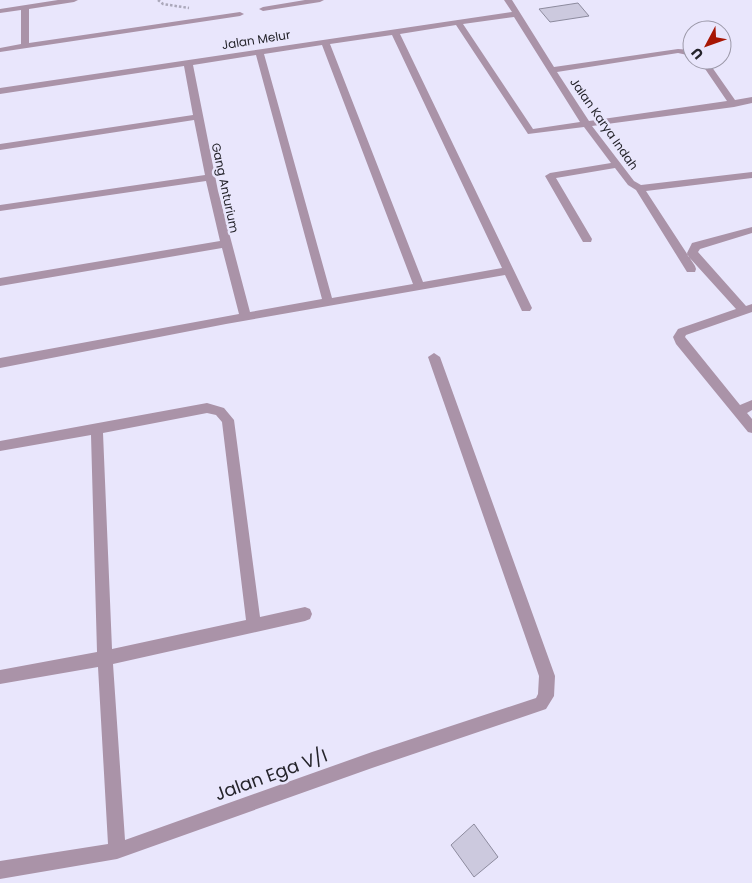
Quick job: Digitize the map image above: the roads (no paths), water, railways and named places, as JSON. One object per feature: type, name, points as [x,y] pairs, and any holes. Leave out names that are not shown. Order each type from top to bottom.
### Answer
[{"type":"street","points":[[0,11],[74,0]]},
{"type":"street","points":[[263,8],[320,0]]},
{"type":"street","name":"Jalan Karya Indah","points":[[508,0],[586,124],[631,183],[639,188],[649,188],[752,175]]},
{"type":"street","points":[[25,7],[25,47]]},
{"type":"street","points":[[0,50],[240,14]]},
{"type":"street","name":"Jalan Melur","points":[[0,91],[516,14]]},
{"type":"street","points":[[458,23],[531,132],[751,101]]},
{"type":"street","points":[[395,32],[526,308]]},
{"type":"street","points":[[325,42],[420,287]]},
{"type":"street","points":[[259,52],[328,303]]},
{"type":"street","points":[[552,70],[682,52]]},
{"type":"street","name":"Gang Anturium","points":[[188,63],[224,244],[246,317]]},
{"type":"street","points":[[710,70],[734,104]]},
{"type":"street","points":[[0,147],[198,117]]},
{"type":"street","points":[[587,239],[550,176],[617,165]]},
{"type":"street","points":[[0,208],[210,177]]},
{"type":"street","points":[[639,188],[691,269]]},
{"type":"street","points":[[752,230],[696,246],[692,253],[748,309],[682,332],[679,337],[680,341],[752,428]]},
{"type":"street","points":[[0,282],[224,244]]},
{"type":"street","points":[[0,363],[246,317],[508,272]]},
{"type":"street","name":"Jalan Ega V/I","points":[[0,870],[117,851],[362,764],[541,704],[546,696],[546,676],[434,356]]},
{"type":"street","points":[[738,411],[752,405]]},
{"type":"street","points":[[0,446],[207,408],[220,411],[228,420],[254,625]]},
{"type":"street","points":[[97,429],[105,658],[117,851]]},
{"type":"street","points":[[0,677],[105,658],[305,614]]}]
